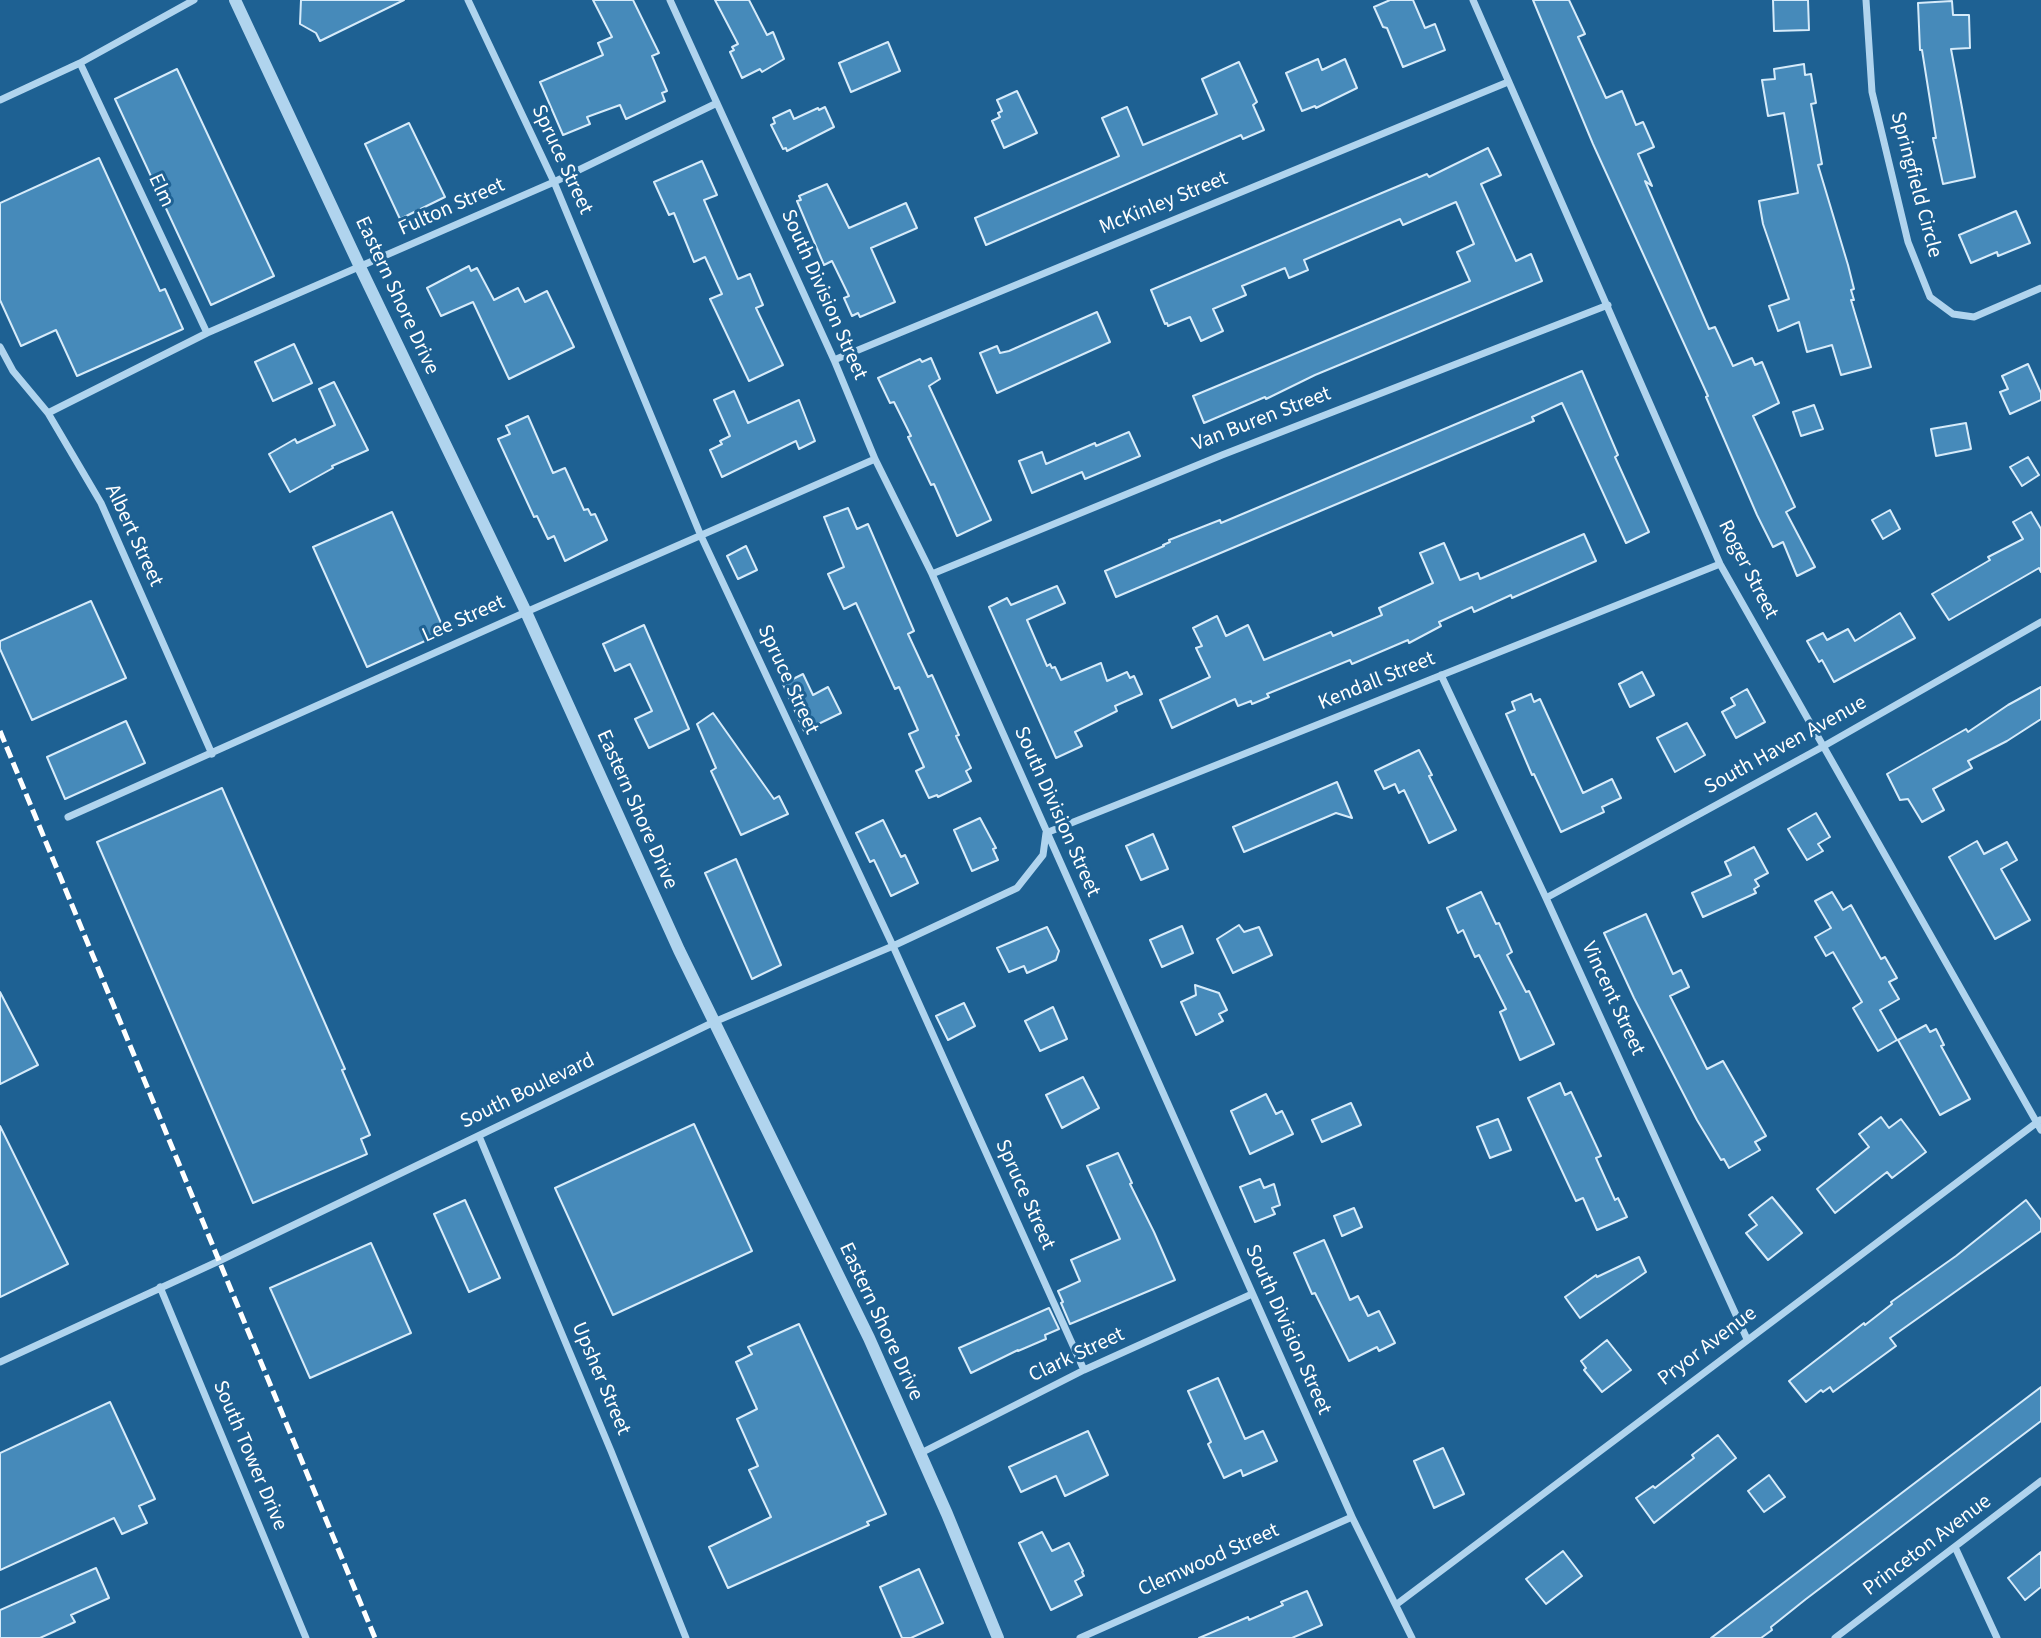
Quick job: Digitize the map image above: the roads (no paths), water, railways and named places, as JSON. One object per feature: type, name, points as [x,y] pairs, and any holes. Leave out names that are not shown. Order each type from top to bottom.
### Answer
[{"type":"street","points":[[0,100],[80,63],[194,0]]},
{"type":"street","name":"Eastern Shore Drive","points":[[235,0],[526,612],[648,884],[869,1338],[947,1514],[998,1638]]},
{"type":"street","name":"Spruce Street","points":[[468,0],[554,182],[701,536],[892,946],[1084,1370]]},
{"type":"street","name":"South Division Street","points":[[670,0],[834,360],[875,459],[932,574],[1352,1517],[1412,1638]]},
{"type":"street","name":"Roger Street","points":[[1473,0],[1720,564],[2040,1124]]},
{"type":"street","name":"Springfield Circle","points":[[1866,0],[1872,92],[1908,242],[1930,297],[1953,314],[1974,317],[2041,288]]},
{"type":"street","name":"Elm","points":[[80,63],[207,333]]},
{"type":"street","name":"McKinley Street","points":[[834,360],[1508,82]]},
{"type":"street","name":"Fulton Street","points":[[48,413],[207,333],[554,182],[717,103]]},
{"type":"street","name":"Van Buren Street","points":[[932,574],[1222,454],[1608,305]]},
{"type":"street","name":"Albert Street","points":[[0,347],[13,371],[48,413],[101,503],[212,754]]},
{"type":"street","name":"Lee Street","points":[[68,817],[875,459]]},
{"type":"street","name":"Kendall Street","points":[[1046,833],[1720,564]]},
{"type":"street","name":"South Haven Avenue","points":[[1546,898],[1824,746],[2041,622]]},
{"type":"street","name":"Vincent Street","points":[[1441,675],[1747,1339]]},
{"type":"street","name":"South Boulevard","points":[[0,1362],[226,1258],[714,1022],[892,946],[1017,888],[1043,855],[1046,833]]},
{"type":"street","name":"Pryor Avenue","points":[[1397,1604],[1747,1339],[2040,1124]]},
{"type":"street","name":"Upsher Street","points":[[479,1136],[686,1638]]},
{"type":"street","name":"South Tower Drive","points":[[160,1287],[306,1638]]},
{"type":"street","name":"Clark Street","points":[[919,1454],[1084,1370],[1252,1294]]},
{"type":"street","name":"Princeton Avenue","points":[[1835,1638],[2041,1481]]},
{"type":"street","name":"Clemwood Street","points":[[1080,1638],[1352,1517]]},
{"type":"street","points":[[1955,1547],[1997,1638]]},
{"type":"railway","points":[[0,731],[375,1638]]}]
